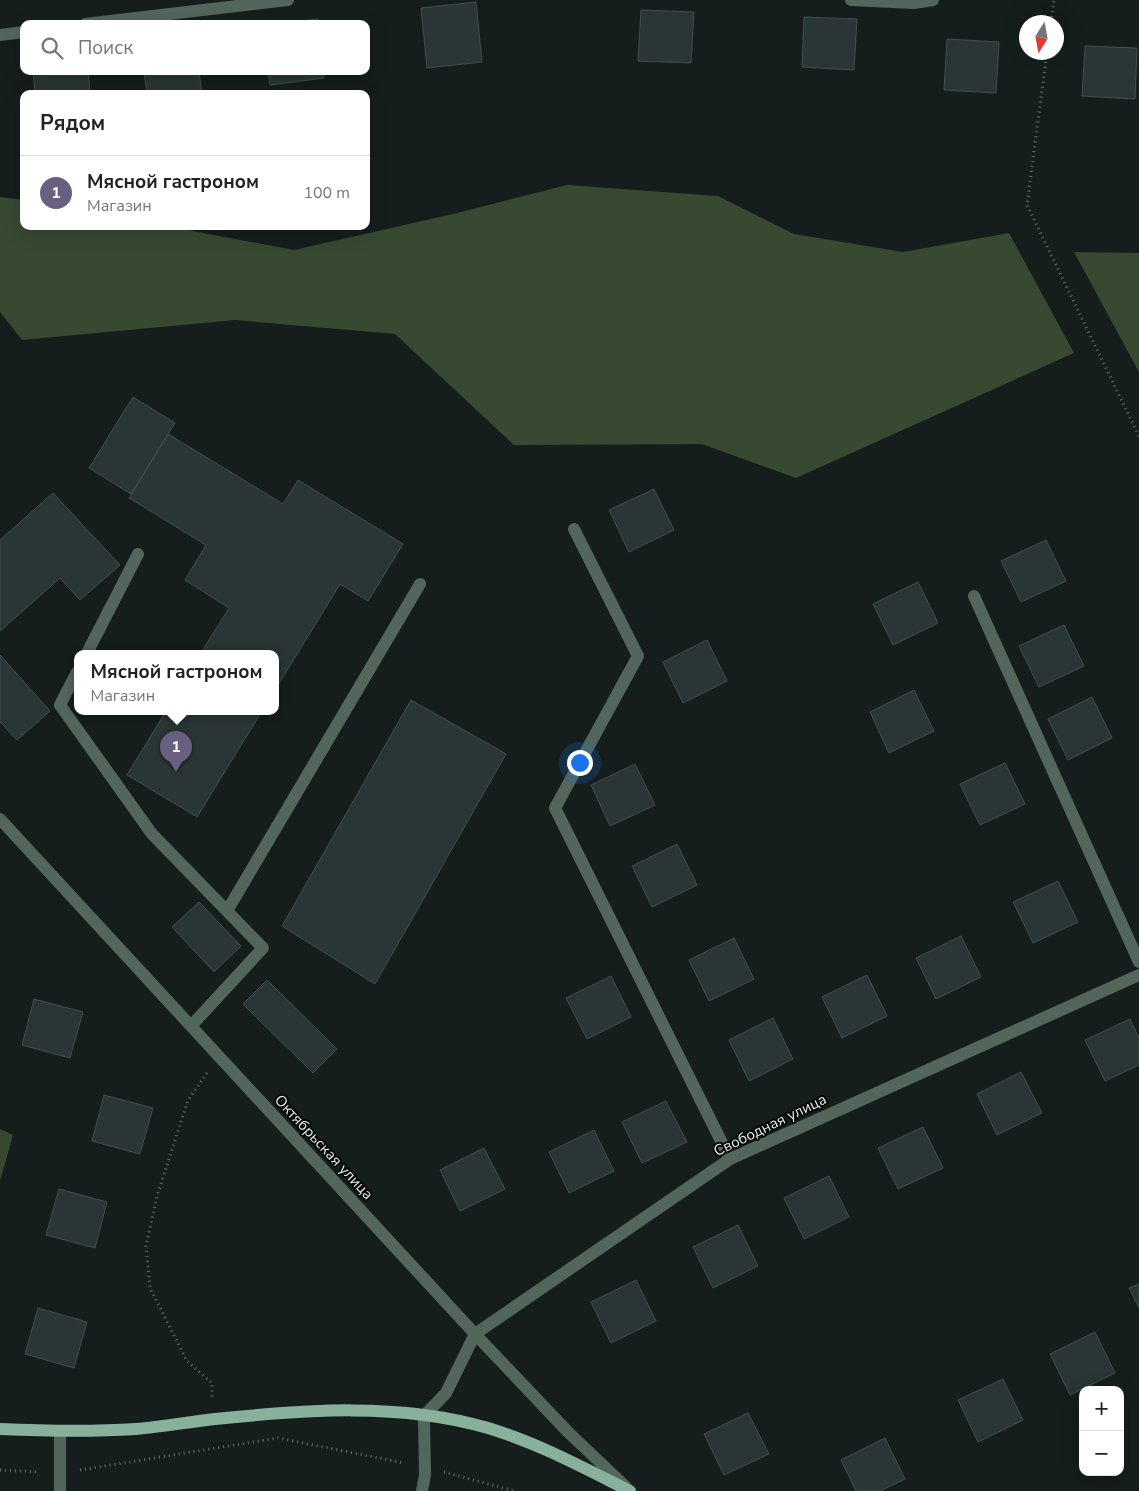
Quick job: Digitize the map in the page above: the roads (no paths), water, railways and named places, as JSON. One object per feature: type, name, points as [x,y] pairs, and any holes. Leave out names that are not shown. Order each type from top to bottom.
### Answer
[{"type":"main road","name":"Октябрьская улица","points":[[0,1429],[60,1432],[137,1428],[288,1412],[359,1410],[424,1416],[488,1428],[555,1454],[630,1491]]},
{"type":"street","points":[[119,20],[288,0]]},
{"type":"street","points":[[851,0],[914,3],[933,0]]},
{"type":"street","points":[[0,35],[20,32]]},
{"type":"street","points":[[574,529],[638,656],[555,808],[730,1159]]},
{"type":"street","points":[[89,650],[138,554]]},
{"type":"street","points":[[227,911],[420,584]]},
{"type":"street","points":[[974,596],[1139,962]]},
{"type":"street","points":[[74,678],[60,705],[152,834],[263,948],[191,1026]]},
{"type":"street","name":"Октябрьская улица","points":[[0,819],[566,1431],[630,1491]]},
{"type":"street","name":"Свободная улица","points":[[424,1416],[446,1393],[476,1334],[730,1159],[1139,974]]},
{"type":"street","points":[[422,1491],[425,1467],[424,1416]]},
{"type":"street","points":[[60,1432],[60,1491]]},
{"type":"place","name":"Мясной гастроном","points":[[176,772]]}]
